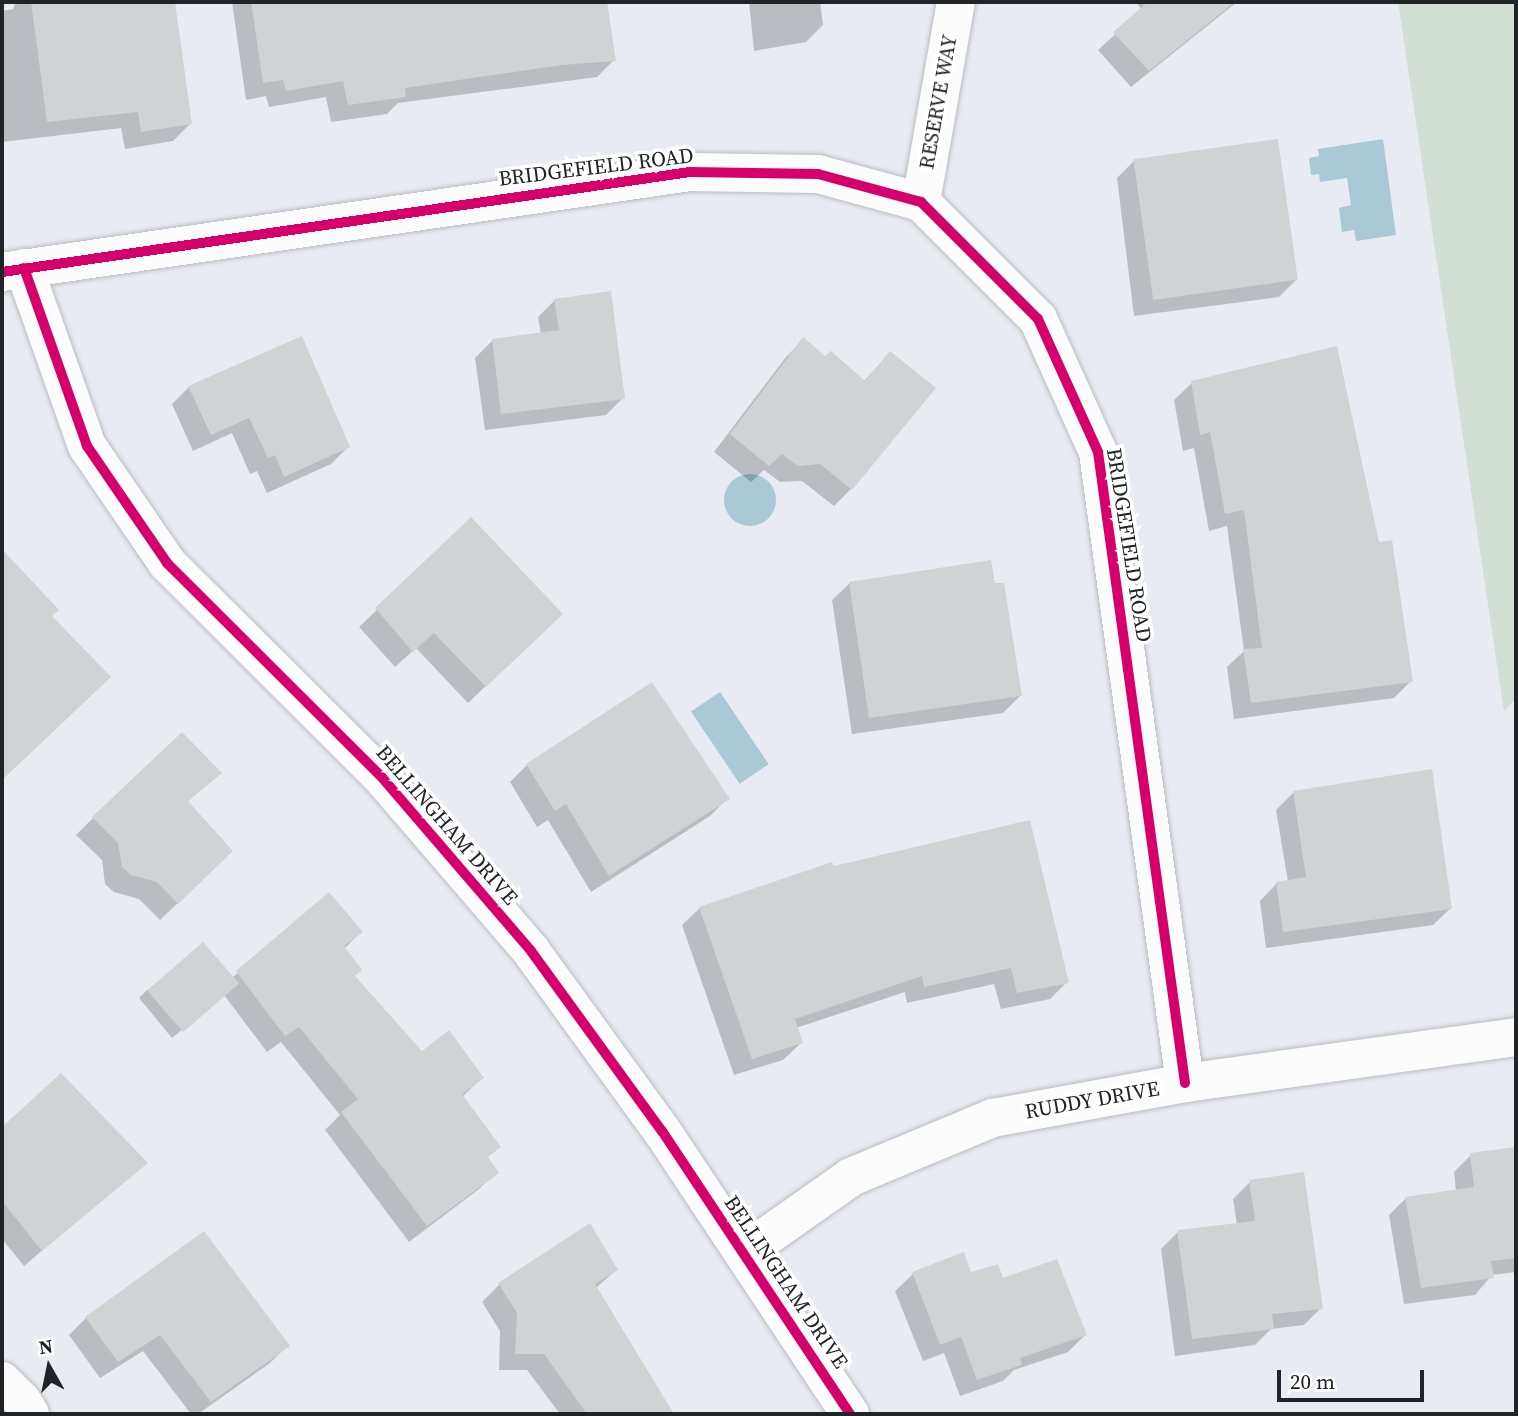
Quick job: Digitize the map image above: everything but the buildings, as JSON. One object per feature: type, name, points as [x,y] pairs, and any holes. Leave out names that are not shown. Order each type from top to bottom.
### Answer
[{"type":"street","name":"RESERVE WAY","points":[[921,202],[956,2]]},
{"type":"street","name":"BRIDGEFIELD ROAD","points":[[13,270],[690,172],[818,174],[921,202],[1038,319],[1098,452],[1185,1083]]},
{"type":"street","name":"BELLINGHAM DRIVE","points":[[13,270],[87,446],[167,563],[379,774],[531,951],[662,1131],[850,1414]]},
{"type":"street","name":"RUDDY DRIVE","points":[[743,1253],[851,1177],[993,1118],[1185,1083],[1516,1037]]},
{"type":"street","points":[[2,1381],[22,1401],[30,1414]]},
{"type":"shaded area","points":[[1398,2],[1516,2],[1516,698],[1504,712]]},
{"type":"water","points":[[1383,139],[1396,235],[1356,241],[1354,230],[1342,232],[1339,208],[1351,205],[1347,178],[1320,182],[1319,174],[1311,175],[1309,158],[1319,156],[1318,149]]},
{"type":"water","points":[[750,474],[760,476],[768,482],[774,490],[774,510],[768,518],[760,524],[750,526],[740,524],[732,518],[726,510],[724,500],[726,490],[732,482],[740,476]]},
{"type":"water","points":[[720,692],[769,764],[740,784],[691,712]]},
{"type":"cycle path","points":[[2,272],[690,172],[818,174],[921,202],[1038,319],[1098,452],[1185,1083]]},
{"type":"cycle path","points":[[24,268],[87,446],[167,563],[379,774],[531,951],[662,1131],[850,1414]]}]
